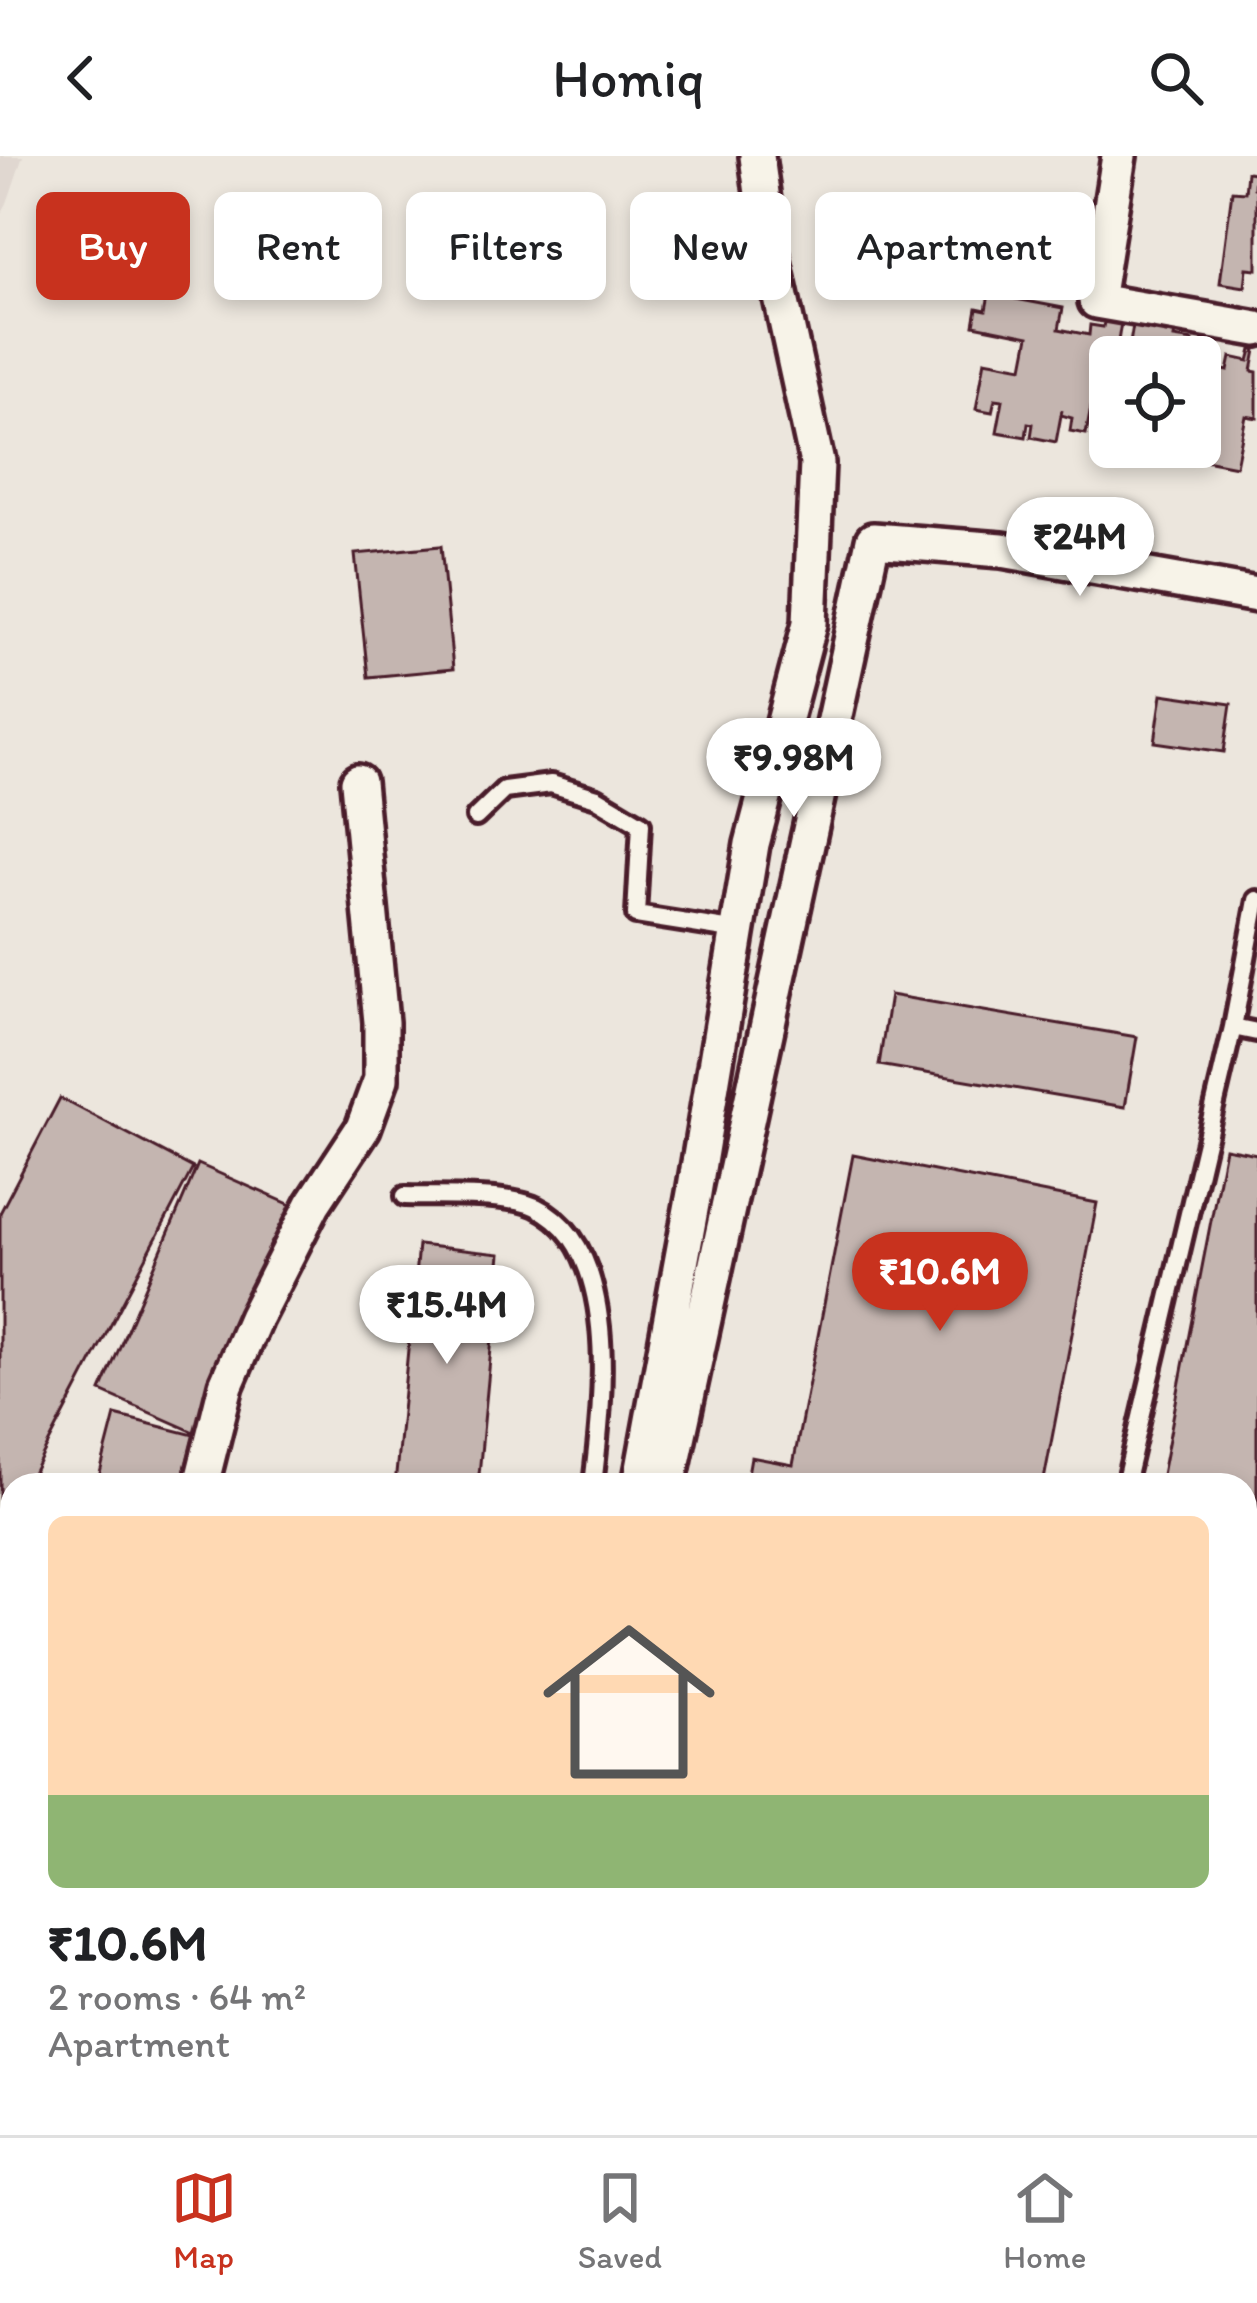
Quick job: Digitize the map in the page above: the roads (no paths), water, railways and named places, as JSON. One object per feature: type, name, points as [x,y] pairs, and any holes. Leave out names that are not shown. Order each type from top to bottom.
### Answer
[{"type":"street","points":[[642,1473],[752,844],[810,623],[817,463],[768,238],[757,156]]},
{"type":"street","points":[[1119,156],[1096,302],[1257,329]]},
{"type":"street","points":[[671,1473],[873,540],[1002,550],[1257,595]]},
{"type":"street","points":[[204,1473],[226,1385],[255,1318],[313,1204],[363,1128],[381,1079],[381,1022],[358,782]]},
{"type":"lane","points":[[476,818],[504,790],[551,784],[597,798],[641,824],[636,915],[737,931]]},
{"type":"lane","points":[[1128,1473],[1233,1028],[1257,900]]},
{"type":"lane","points":[[1233,1028],[1257,1032]]},
{"type":"lane","points":[[405,1196],[521,1202],[546,1213],[566,1231],[582,1256],[600,1314],[602,1358],[594,1473]]}]
